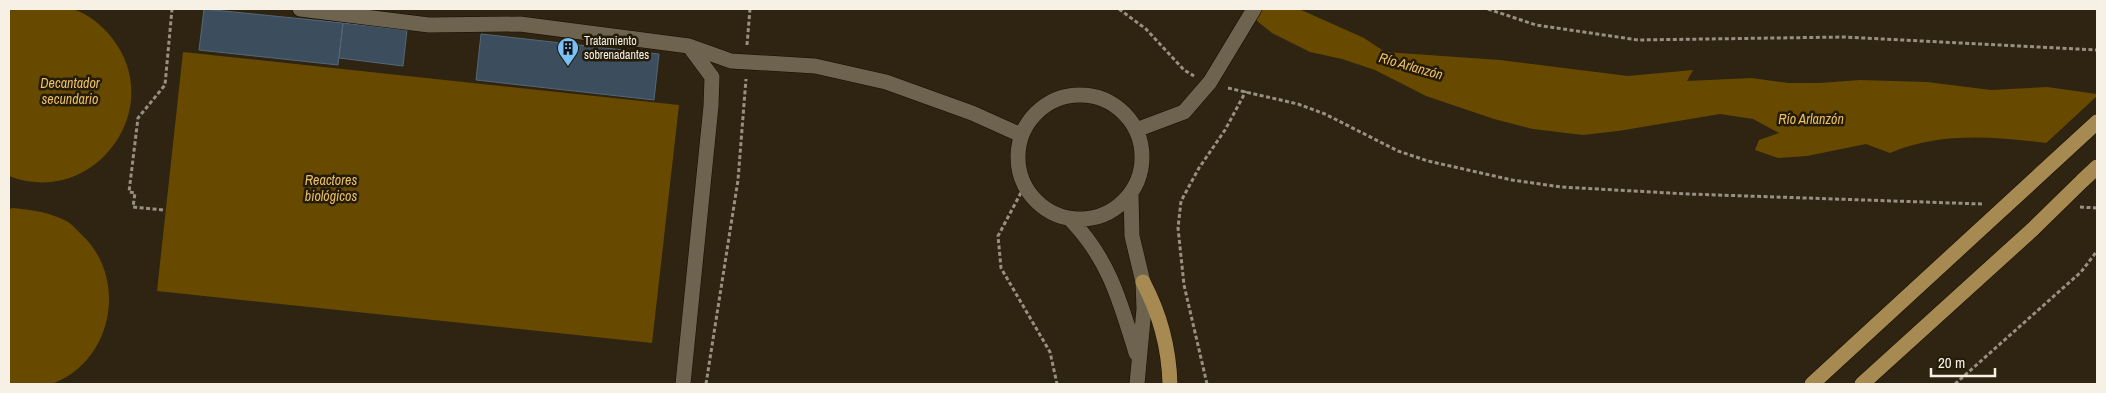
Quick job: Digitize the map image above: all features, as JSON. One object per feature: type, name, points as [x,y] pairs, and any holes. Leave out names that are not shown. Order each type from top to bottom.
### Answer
[{"type":"main road","points":[[1812,384],[2097,122]]},
{"type":"main road","points":[[1862,384],[2033,229],[2097,167]]},
{"type":"main road","points":[[1143,282],[1160,318],[1168,360],[1170,384]]},
{"type":"street","points":[[300,9],[429,25],[520,24],[689,46],[731,61],[815,66],[886,82],[972,113],[1022,135]]},
{"type":"street","points":[[1136,130],[1184,112],[1210,82],[1254,9]]},
{"type":"street","points":[[683,384],[712,106],[712,77],[689,46]]},
{"type":"street","points":[[1131,194],[1107,214],[1089,219],[1070,219],[1052,214],[1039,206],[1024,187],[1018,168],[1018,148],[1022,135],[1035,113],[1051,101],[1070,95],[1090,95],[1109,102],[1125,114],[1136,130],[1142,149],[1142,168],[1131,194],[1132,236],[1143,282],[1144,309],[1137,384]]},
{"type":"street","points":[[1070,219],[1092,244],[1102,259],[1121,306],[1138,359]]},
{"type":"path","points":[[163,210],[133,207],[135,193],[129,192],[138,118],[165,85],[172,9]]},
{"type":"path","points":[[706,384],[738,180],[748,61],[747,36],[750,9]]},
{"type":"path","points":[[1119,9],[1146,29],[1184,70],[1202,80],[1298,104],[1325,114],[1398,151],[1428,161],[1512,180],[1562,186],[1688,194],[1983,204]]},
{"type":"path","points":[[1488,9],[1536,25],[1638,40],[1844,37],[2097,50]]},
{"type":"path","points":[[1207,384],[1184,285],[1178,228],[1181,201],[1199,168],[1225,130],[1246,91]]},
{"type":"path","points":[[1024,187],[998,236],[1001,268],[1050,352],[1057,384]]},
{"type":"path","points":[[2078,207],[2097,208]]},
{"type":"path","points":[[1955,384],[2081,272],[2097,251]]},
{"type":"water","name":"Decantador secundario","points":[[9,9],[73,9],[79,11],[94,20],[108,33],[127,66],[131,94],[126,122],[113,146],[93,166],[68,178],[40,182],[9,176]]},
{"type":"water","name":"Río Arlanzón","points":[[1242,9],[1299,9],[1364,38],[1385,52],[1500,60],[1628,76],[1693,70],[1687,81],[1752,78],[1788,83],[1860,80],[1927,82],[1991,90],[2047,87],[2097,94],[2097,149],[2019,140],[1966,138],[1940,140],[1890,153],[1866,144],[1807,156],[1778,158],[1755,150],[1759,140],[1779,133],[1753,119],[1720,114],[1583,135],[1533,129],[1494,119],[1426,96],[1375,70],[1342,59],[1310,52],[1272,33]]},
{"type":"water","name":"Reactores biológicos","points":[[183,52],[679,105],[652,343],[157,291]]},
{"type":"water","points":[[13,208],[48,214],[70,223],[96,253],[105,273],[109,295],[107,316],[101,337],[90,356],[74,372],[50,384],[9,384],[9,209]]},
{"type":"pier","points":[[2097,96],[2097,152],[2043,146]]},
{"type":"building","points":[[204,9],[343,23],[338,65],[199,50]]},
{"type":"building","points":[[343,23],[407,30],[403,66],[339,58]]},
{"type":"building","name":"Tratamiento sobrenadantes","points":[[481,34],[659,54],[654,100],[476,80]]},
{"type":"place","name":"Tratamiento sobrenadantes","points":[[568,67]]}]
